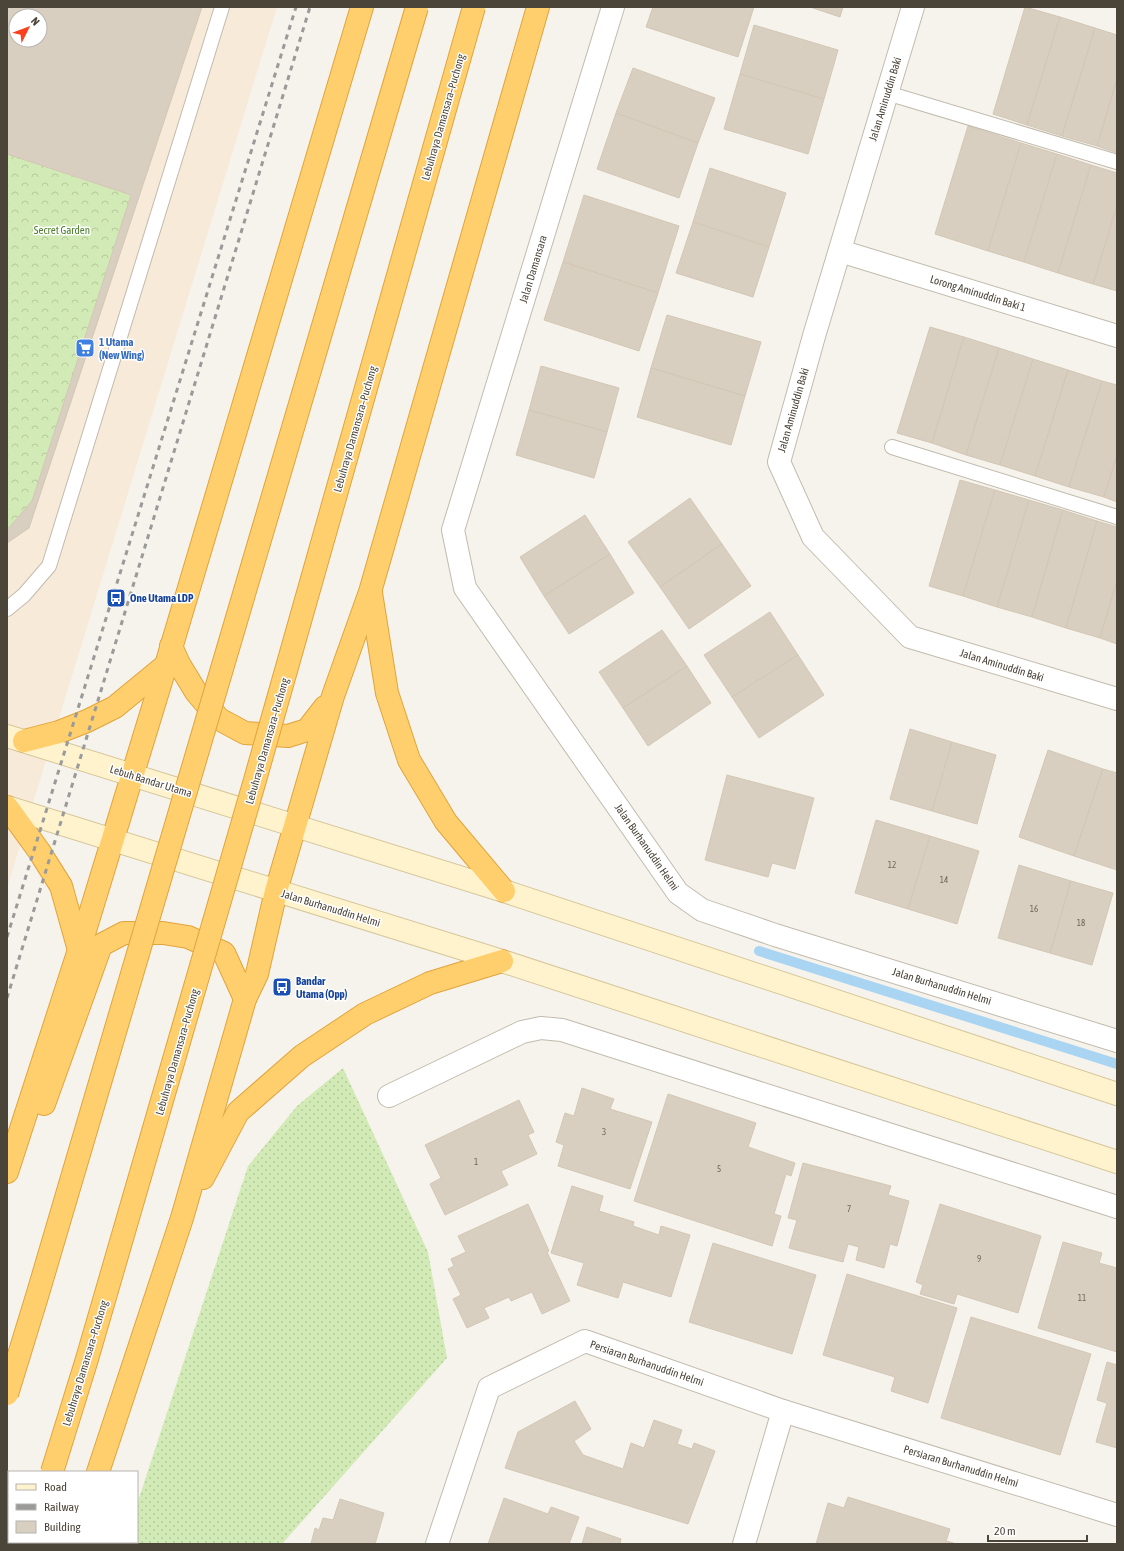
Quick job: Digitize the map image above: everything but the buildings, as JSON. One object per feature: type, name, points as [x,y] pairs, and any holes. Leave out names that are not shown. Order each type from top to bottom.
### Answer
[{"type":"highway","points":[[7,1172],[79,950],[169,656],[362,7]]},
{"type":"highway","points":[[7,1394],[417,7]]},
{"type":"highway","name":"Lebuhraya Damansara–Puchong","points":[[52,1471],[92,1344],[258,773],[474,7]]},
{"type":"highway","points":[[98,1471],[182,1218],[245,999],[257,974],[276,891],[333,696],[370,592],[538,7]]},
{"type":"highway","points":[[370,592],[387,693],[409,760],[446,822],[504,891]]},
{"type":"highway","points":[[169,656],[179,664],[196,692],[219,719],[245,733],[288,736],[307,730],[333,696]]},
{"type":"highway","points":[[16,739],[59,732],[87,721],[115,707],[169,656]]},
{"type":"highway","points":[[7,807],[39,851],[60,886],[79,950]]},
{"type":"highway","points":[[7,1185],[21,1169],[101,945],[124,933],[163,933],[188,937],[224,953],[245,999]]},
{"type":"highway","points":[[182,1218],[238,1112],[302,1056],[365,1014],[430,983],[502,961]]},
{"type":"main road","name":"Lebuh Bandar Utama","points":[[16,739],[295,826]]},
{"type":"main road","points":[[7,807],[276,891]]},
{"type":"main road","points":[[295,826],[504,891],[1117,1094]]},
{"type":"main road","name":"Jalan Burhanuddin Helmi","points":[[276,891],[502,961],[1117,1162]]},
{"type":"street","name":"Jalan Damansara","points":[[453,530],[613,7]]},
{"type":"street","name":"Jalan Aminuddin Baki","points":[[913,7],[779,462],[813,537],[910,637],[1117,699]]},
{"type":"street","name":"Lorong Aminuddin Baki 1","points":[[840,251],[1117,336]]},
{"type":"street","name":"Jalan Burhanuddin Helmi","points":[[453,530],[465,588],[678,893],[702,910],[1117,1041]]},
{"type":"street","points":[[389,1096],[522,1032],[541,1028],[562,1030],[1117,1207]]},
{"type":"street","name":"Persiaran Burhanuddin Helmi","points":[[438,1544],[489,1388],[585,1342],[783,1411],[1117,1515]]},
{"type":"street","points":[[744,1544],[783,1411]]},
{"type":"lane","points":[[7,609],[24,595],[49,566],[222,7]]},
{"type":"lane","points":[[887,93],[1117,162]]},
{"type":"lane","points":[[892,447],[1117,517]]},
{"type":"shaded area","points":[[7,7],[277,7],[7,888]]},
{"type":"green space","name":"Secret Garden","points":[[7,154],[131,195],[32,501],[7,530]]},
{"type":"green space","points":[[343,1068],[428,1252],[447,1358],[282,1544],[124,1544],[138,1543],[138,1501],[248,1166],[297,1106]]},
{"type":"waterway","points":[[759,951],[1117,1064]]},
{"type":"railway","points":[[7,937],[296,7]]},
{"type":"railway","points":[[7,998],[310,7]]},
{"type":"place","name":"1 Utama (New Wing)","points":[[85,348]]},
{"type":"place","name":"One Utama LDP","points":[[116,598]]},
{"type":"place","name":"Bandar Utama (Opp)","points":[[282,987]]}]
